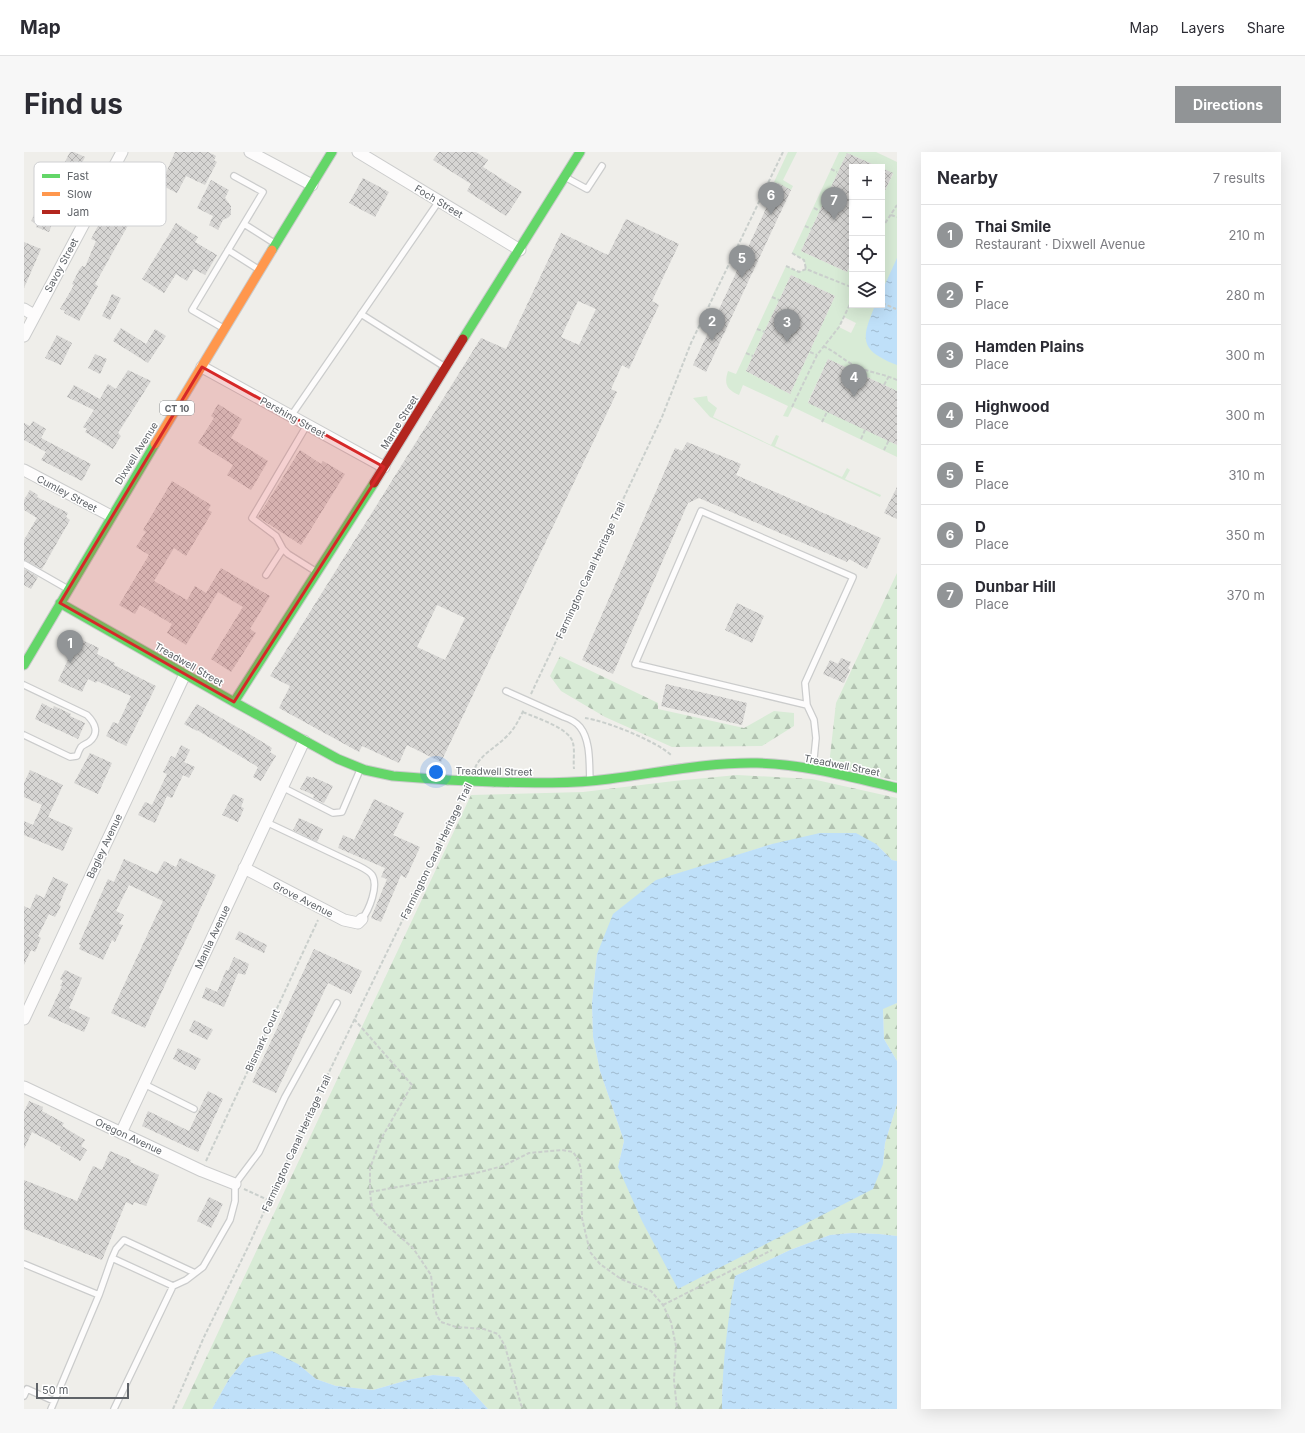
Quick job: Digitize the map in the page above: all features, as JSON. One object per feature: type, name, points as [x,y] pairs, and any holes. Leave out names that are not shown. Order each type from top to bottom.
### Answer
[{"type":"street","name":"Savoy Street","points":[[117,162],[122,152]]},
{"type":"street","points":[[250,152],[312,185]]},
{"type":"street","name":"Dixwell Avenue","points":[[25,661],[111,516],[332,152]]},
{"type":"street","name":"Foch Street","points":[[358,152],[520,250]]},
{"type":"street","name":"Marne Street","points":[[234,702],[384,467],[580,152]]},
{"type":"street","name":"Savoy Street","points":[[24,336],[82,226]]},
{"type":"street","points":[[24,309],[34,315]]},
{"type":"street","name":"Pershing Street","points":[[202,367],[384,467]]},
{"type":"street","name":"Cumley Street","points":[[24,470],[111,516]]},
{"type":"street","name":"Treadwell Street","points":[[60,603],[338,759],[361,768],[393,776],[494,782],[559,783],[663,770],[757,763],[813,769],[897,788]]},
{"type":"street","name":"Bagley Avenue","points":[[24,1019],[185,674]]},
{"type":"street","name":"Manila Avenue","points":[[121,1133],[304,741]]},
{"type":"street","name":"Grove Avenue","points":[[244,868],[344,920],[358,923],[362,919]]},
{"type":"street","name":"Oregon Avenue","points":[[24,1087],[202,1171],[234,1184]]},
{"type":"lane","points":[[565,176],[587,189],[602,166]]},
{"type":"lane","points":[[225,329],[192,310],[263,192],[234,176]]},
{"type":"lane","points":[[291,416],[439,201]]},
{"type":"lane","points":[[244,224],[276,244]]},
{"type":"lane","points":[[228,250],[260,270]]},
{"type":"lane","points":[[361,314],[446,368]]},
{"type":"lane","points":[[307,425],[252,518],[276,536],[283,549],[288,554],[317,572]]},
{"type":"lane","points":[[807,705],[635,664],[701,511],[853,577],[806,683],[807,705],[814,720],[816,738],[813,769]]},
{"type":"lane","points":[[266,575],[283,549]]},
{"type":"lane","points":[[24,564],[68,589]]},
{"type":"lane","points":[[24,685],[87,715],[96,727],[96,732],[92,738],[82,746],[77,756],[70,757],[24,735]]},
{"type":"lane","points":[[506,691],[574,721],[580,727],[585,735],[590,780]]},
{"type":"lane","points":[[282,787],[333,813],[342,812],[361,768]]},
{"type":"lane","points":[[266,822],[359,866],[367,870],[372,875],[374,887],[371,901],[367,912],[362,919]]},
{"type":"lane","points":[[114,1409],[173,1286],[186,1280],[203,1267],[230,1220],[235,1201],[234,1184],[259,1152],[285,1098],[337,1004]]},
{"type":"lane","points":[[144,1084],[194,1109]]},
{"type":"lane","points":[[51,1409],[99,1295],[112,1258],[116,1249],[124,1240],[195,1273]]},
{"type":"lane","points":[[112,1258],[173,1286]]},
{"type":"lane","points":[[24,1264],[99,1295]]},
{"type":"lane","points":[[24,1396],[27,1389],[54,1401]]},
{"type":"path","name":"Farmington Canal Heritage Trail","points":[[475,768],[486,754],[504,740],[515,727],[523,712],[662,417],[691,343],[783,152]]},
{"type":"path","points":[[831,169],[837,172]]},
{"type":"path","points":[[885,224],[897,205]]},
{"type":"path","points":[[814,208],[820,211]]},
{"type":"path","points":[[891,215],[897,217]]},
{"type":"path","points":[[805,226],[812,229]]},
{"type":"path","points":[[792,253],[804,260],[806,269]]},
{"type":"path","points":[[786,266],[799,272],[806,269],[849,286]]},
{"type":"path","points":[[772,297],[779,300]]},
{"type":"path","points":[[885,304],[896,309]]},
{"type":"path","points":[[792,407],[817,355],[839,327],[849,306]]},
{"type":"path","points":[[757,329],[765,332]]},
{"type":"path","points":[[823,346],[836,352],[850,363],[897,380]]},
{"type":"path","points":[[810,352],[817,355]]},
{"type":"path","points":[[746,353],[753,356]]},
{"type":"path","points":[[884,385],[889,376]]},
{"type":"path","points":[[822,422],[827,412]]},
{"type":"path","points":[[861,439],[865,430]]},
{"type":"path","points":[[884,450],[889,440]]},
{"type":"path","points":[[523,712],[564,730],[573,741],[574,769],[589,769]]},
{"type":"path","points":[[564,717],[587,719],[611,726],[659,746],[673,756]]},
{"type":"path","name":"Farmington Canal Heritage Trail","points":[[173,1409],[204,1337],[248,1247],[268,1200],[465,790]]},
{"type":"path","name":"Bismark Court","points":[[202,1171],[323,909]]},
{"type":"path","points":[[354,1019],[376,1042],[412,1085],[381,1139],[370,1168],[372,1208],[383,1222],[413,1248],[431,1275],[434,1304],[437,1316],[442,1322],[456,1328],[484,1329],[498,1334],[504,1346],[521,1404],[524,1409]]},
{"type":"path","points":[[370,1192],[476,1173],[503,1166],[529,1153],[562,1150],[573,1152],[578,1159],[581,1169],[582,1218],[590,1252],[600,1264],[622,1279],[651,1291],[664,1305],[671,1322],[676,1346],[674,1380],[677,1409]]},
{"type":"path","points":[[234,1184],[268,1200]]},
{"type":"path","points":[[664,1305],[772,1250]]},
{"type":"highlighted area","points":[[202,367],[384,467],[234,702],[60,603]]},
{"type":"green space","points":[[788,152],[797,152],[783,180],[793,186],[791,190],[774,182]]},
{"type":"green space","points":[[839,152],[876,152],[897,162],[897,391],[828,359],[808,402],[897,445],[897,457],[793,407],[788,417],[783,416],[788,406],[743,385],[739,395],[731,391],[727,386],[726,379],[728,371],[736,374],[786,266],[799,272],[806,269],[804,260],[792,253]],"holes":[[[791,275],[835,296],[790,394],[746,371]],[[844,317],[856,323],[851,333],[839,327]]]},
{"type":"green space","points":[[707,396],[708,401],[717,408],[713,417],[771,445],[776,435],[779,436],[775,446],[842,477],[847,468],[850,470],[845,479],[881,495],[880,497],[710,417],[693,398]]},
{"type":"green space","points":[[897,573],[897,781],[829,765],[836,703]]},
{"type":"green space","points":[[560,656],[658,703],[658,709],[744,728],[774,711],[794,713],[794,726],[762,746],[672,747],[605,717],[561,691],[550,676]]},
{"type":"green space","points":[[737,775],[812,779],[897,798],[897,861],[892,860],[876,844],[772,844],[723,860],[597,954],[592,1003],[593,1037],[600,1071],[624,1141],[618,1167],[883,1164],[885,1143],[897,1104],[897,1236],[852,1233],[830,1235],[790,1250],[735,1276],[722,1390],[722,1409],[488,1409],[459,1377],[433,1375],[408,1380],[373,1390],[336,1386],[316,1379],[298,1364],[246,1358],[229,1379],[212,1409],[182,1409],[471,795],[583,792]]},
{"type":"green space","points":[[897,1003],[897,1061],[884,1039],[883,1008]]},
{"type":"water","points":[[897,258],[897,365],[873,352],[868,346],[866,340],[867,327],[874,308],[885,308],[885,284]]},
{"type":"water","points":[[820,833],[856,833],[876,844],[892,860],[897,861],[897,1003],[883,1009],[884,1039],[897,1061],[897,1104],[885,1143],[883,1164],[873,1189],[678,1289],[642,1221],[618,1167],[624,1141],[600,1071],[593,1037],[592,1003],[597,954],[613,914],[656,880],[772,844]]},
{"type":"water","points":[[852,1233],[897,1236],[897,1409],[722,1409],[726,1342],[735,1276],[790,1250],[830,1235]]},
{"type":"water","points":[[272,1351],[298,1364],[316,1379],[336,1386],[373,1390],[408,1380],[433,1375],[459,1377],[488,1409],[212,1409],[229,1379],[246,1358]]},
{"type":"building","points":[[70,152],[74,152],[85,157],[82,162],[65,162]]},
{"type":"building","points":[[175,152],[208,152],[216,156],[214,160],[217,162],[205,185],[186,176],[177,193],[166,188],[166,173]]},
{"type":"building","points":[[439,152],[476,152],[488,160],[483,167],[522,192],[506,216],[467,191],[471,184],[433,160]]},
{"type":"building","points":[[847,153],[872,164],[849,164],[849,268],[847,272],[801,251]]},
{"type":"building","points":[[885,169],[893,173],[885,190]]},
{"type":"building","points":[[363,178],[389,192],[375,217],[349,203]]},
{"type":"building","points":[[211,180],[229,190],[225,198],[231,206],[231,214],[223,220],[218,230],[209,225],[213,216],[197,208]]},
{"type":"building","points":[[778,183],[791,190],[706,372],[693,365]]},
{"type":"building","points":[[34,215],[34,222],[31,221]]},
{"type":"building","points":[[626,219],[679,244],[652,301],[659,305],[629,369],[622,365],[611,389],[617,392],[441,762],[407,745],[399,763],[362,746],[359,752],[279,708],[290,686],[270,676],[481,338],[506,349],[561,233],[608,255]],"holes":[[[578,301],[596,309],[579,345],[561,337]],[[437,605],[465,618],[445,660],[417,647]]]},
{"type":"building","points":[[176,223],[198,237],[195,242],[217,255],[205,275],[194,269],[187,281],[176,274],[164,293],[142,279]]},
{"type":"building","points":[[36,226],[51,226],[49,232]]},
{"type":"building","points":[[98,226],[128,226],[95,284],[98,286],[79,321],[64,313],[65,311],[60,309],[74,285],[72,284],[79,270],[82,266],[85,267],[96,241],[91,239]]},
{"type":"building","points":[[24,242],[41,249],[24,288]]},
{"type":"building","points":[[791,275],[835,296],[790,394],[746,371]]},
{"type":"building","points":[[112,294],[121,298],[110,320],[102,316]]},
{"type":"building","points":[[121,328],[146,344],[155,329],[166,336],[148,363],[113,341]]},
{"type":"building","points":[[57,335],[72,343],[61,365],[45,358]]},
{"type":"building","points":[[95,354],[107,359],[100,374],[88,368]]},
{"type":"building","points":[[828,359],[897,391],[897,445],[808,403]]},
{"type":"building","points":[[128,370],[151,381],[118,433],[121,436],[113,449],[85,432],[87,429],[83,427],[94,410],[67,397],[74,385],[100,399],[108,384],[116,389]]},
{"type":"building","points":[[218,404],[242,419],[231,438],[268,461],[251,490],[227,475],[233,465],[198,443],[214,418],[211,416]]},
{"type":"building","points":[[33,421],[46,429],[41,438],[91,464],[82,481],[41,460],[46,452],[24,440],[24,423],[30,426]]},
{"type":"building","points":[[687,442],[741,464],[736,475],[881,538],[867,569],[849,559],[847,562],[699,498],[688,503],[613,674],[582,660],[675,448],[682,451]]},
{"type":"building","points":[[300,450],[321,464],[323,461],[345,474],[301,545],[258,517]]},
{"type":"building","points":[[172,481],[211,505],[208,510],[212,512],[186,556],[174,548],[154,581],[187,600],[195,586],[206,593],[221,568],[270,596],[250,629],[256,633],[231,672],[211,659],[243,607],[218,592],[186,645],[167,633],[172,624],[140,605],[135,614],[119,605],[149,555],[136,547],[146,532],[143,530]]},
{"type":"building","points":[[897,487],[897,519],[884,513]]},
{"type":"building","points":[[30,490],[38,495],[37,497],[68,513],[66,517],[70,520],[42,569],[24,560],[24,540],[37,518],[24,510],[24,500]]},
{"type":"building","points":[[24,569],[38,577],[31,589],[24,585]]},
{"type":"building","points":[[737,603],[764,616],[752,643],[725,630]]},
{"type":"building","points":[[74,636],[99,648],[97,654],[115,663],[114,665],[156,686],[126,746],[106,736],[113,722],[118,724],[131,696],[97,681],[96,683],[88,679],[82,692],[58,681],[73,649],[69,647]]},
{"type":"building","points":[[841,658],[851,662],[848,668],[850,670],[844,683],[823,674],[830,660],[838,664]]},
{"type":"building","points":[[666,684],[747,703],[742,725],[661,706]]},
{"type":"building","points":[[42,703],[53,709],[54,706],[85,723],[78,739],[35,719]]},
{"type":"building","points":[[197,704],[272,748],[270,752],[276,756],[261,781],[253,777],[258,767],[197,730],[184,724]]},
{"type":"building","points":[[181,745],[190,750],[184,762],[195,767],[189,778],[183,775],[172,798],[167,796],[155,823],[138,815],[145,802],[152,805],[167,774],[163,772],[171,756],[175,758]]},
{"type":"building","points":[[90,753],[112,763],[98,794],[74,783]]},
{"type":"building","points":[[30,770],[63,785],[48,817],[73,828],[63,851],[24,835],[24,821],[33,825],[42,805],[24,797],[24,783]]},
{"type":"building","points":[[307,776],[313,777],[333,786],[324,803],[313,798],[314,795],[300,789]]},
{"type":"building","points":[[233,794],[244,799],[241,807],[244,808],[238,822],[222,815]]},
{"type":"building","points":[[374,799],[404,813],[393,835],[420,847],[406,878],[401,875],[381,922],[371,918],[387,879],[381,877],[385,868],[338,848],[343,835],[354,840]]},
{"type":"building","points":[[299,818],[323,829],[317,842],[293,830]]},
{"type":"building","points":[[180,858],[216,875],[145,1028],[111,1013],[163,901],[129,885],[116,911],[124,915],[119,924],[123,925],[115,942],[112,940],[103,960],[79,949],[81,945],[79,944],[108,879],[114,882],[124,859],[157,874],[164,861],[176,867]]},
{"type":"building","points":[[53,877],[68,884],[59,905],[61,906],[55,917],[49,914],[38,936],[41,938],[35,952],[31,950],[24,965],[24,906],[30,909],[36,894],[44,898]]},
{"type":"building","points":[[239,931],[267,945],[264,953],[235,939]]},
{"type":"building","points":[[314,949],[362,971],[351,994],[328,983],[276,1093],[252,1082]]},
{"type":"building","points":[[234,957],[249,964],[245,975],[238,973],[224,1007],[202,998],[206,987],[217,992],[226,970],[228,971]]},
{"type":"building","points":[[65,970],[82,978],[69,1008],[90,1018],[84,1032],[48,1016],[62,986],[60,986],[63,981],[60,979]]},
{"type":"building","points":[[194,1020],[213,1030],[207,1040],[189,1031]]},
{"type":"building","points":[[178,1048],[201,1059],[195,1070],[173,1059]]},
{"type":"building","points":[[208,1091],[223,1099],[198,1152],[142,1126],[148,1111],[189,1131]]},
{"type":"building","points":[[29,1101],[43,1107],[42,1111],[64,1123],[62,1126],[85,1140],[81,1146],[87,1150],[80,1161],[60,1149],[61,1147],[32,1132],[24,1149],[24,1112]]},
{"type":"building","points":[[110,1151],[159,1175],[146,1206],[134,1202],[133,1205],[126,1202],[102,1260],[24,1229],[24,1180],[77,1201],[93,1166],[102,1170]]},
{"type":"building","points":[[209,1197],[223,1204],[211,1228],[197,1221]]},
{"type":"traffic: fast","points":[[272,250],[332,152]]},
{"type":"traffic: fast","points":[[463,339],[580,152]]},
{"type":"traffic: fast","points":[[24,665],[155,444]]},
{"type":"traffic: fast","points":[[234,702],[374,483]]},
{"type":"traffic: fast","points":[[60,603],[338,759],[365,770],[393,776],[447,780]]},
{"type":"traffic: fast","points":[[494,782],[580,782],[701,766],[757,763],[810,768],[897,788]]},
{"type":"traffic: fast","points":[[447,780],[494,782]]},
{"type":"traffic: slow","points":[[155,444],[272,250]]},
{"type":"traffic: jam","points":[[374,483],[463,339]]},
{"type":"place","name":"D","points":[[771,215]]},
{"type":"place","name":"Dunbar Hill","points":[[834,220]]},
{"type":"place","name":"E","points":[[742,278]]},
{"type":"place","name":"F","points":[[712,341]]},
{"type":"place","name":"Hamden Plains","points":[[787,342]]},
{"type":"place","name":"Highwood","points":[[854,397]]},
{"type":"place","name":"Thai Smile","points":[[70,663]]}]
